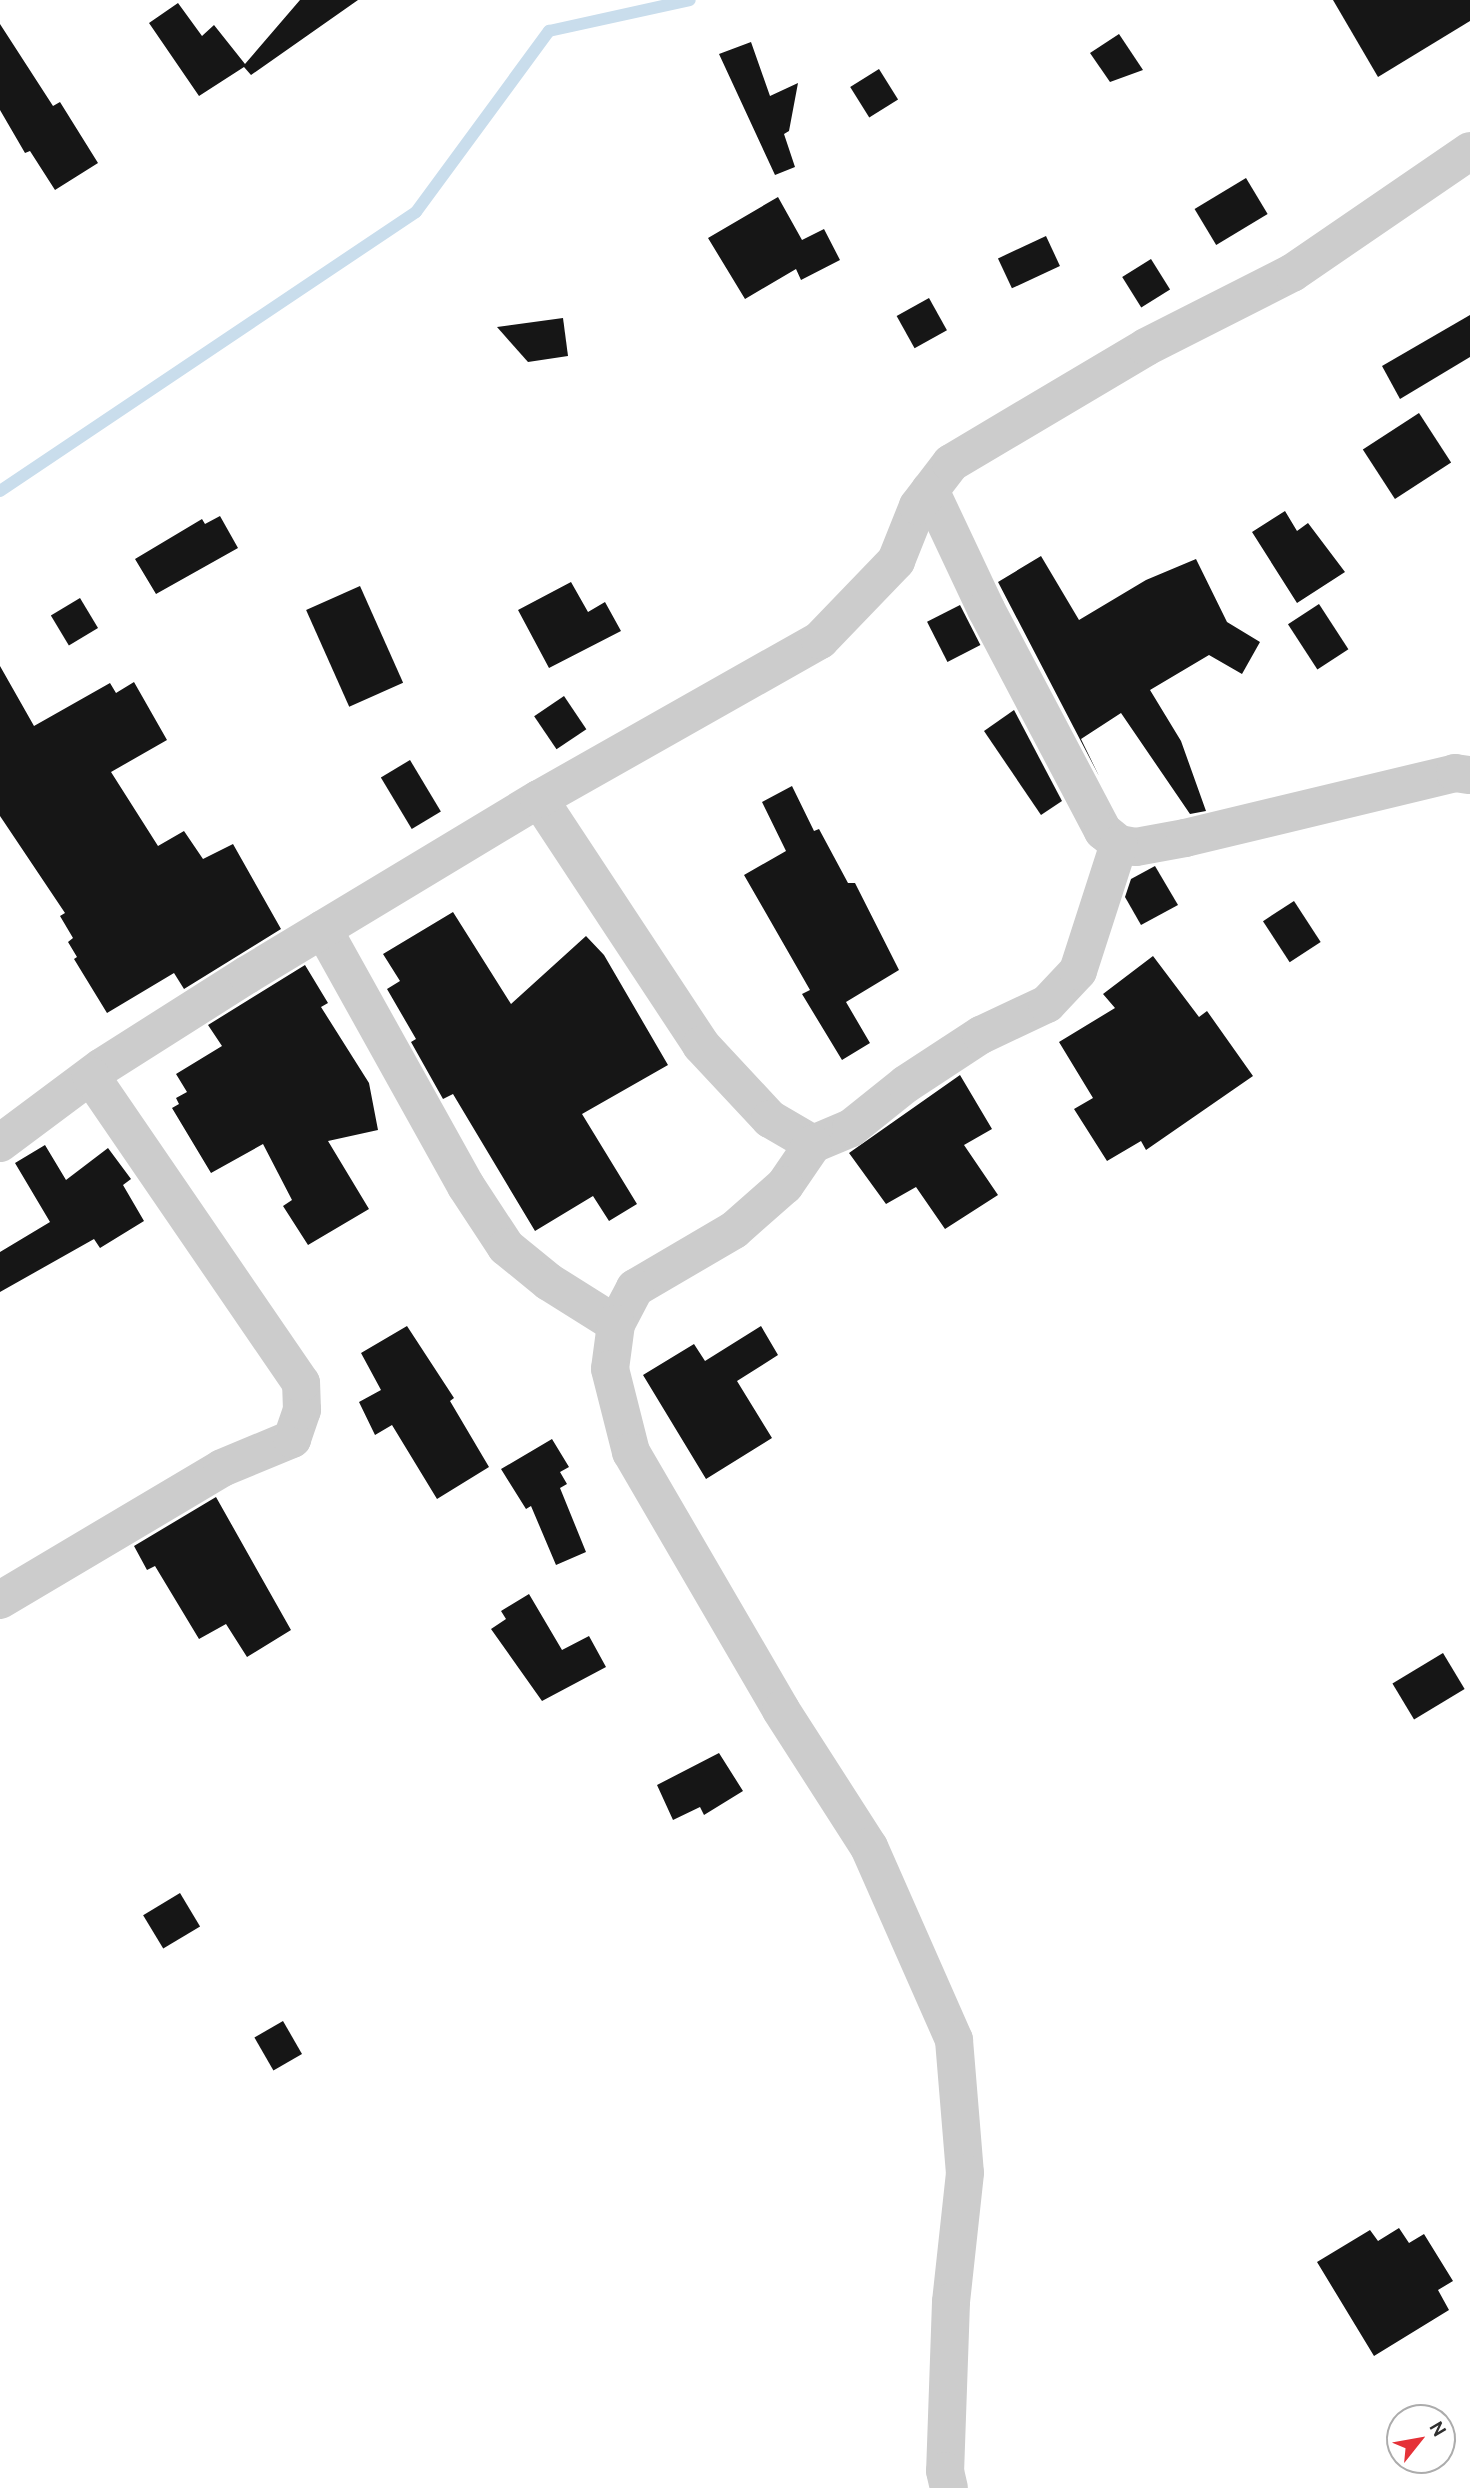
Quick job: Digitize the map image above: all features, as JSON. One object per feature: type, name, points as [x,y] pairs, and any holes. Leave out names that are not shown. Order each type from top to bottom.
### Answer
[{"type":"street","points":[[0,1143],[91,1076],[323,929],[539,799],[820,640],[896,561],[918,506],[951,463],[1146,347],[1292,273],[1470,151]]},
{"type":"street","points":[[930,490],[986,609],[1103,831],[1119,844],[1136,847],[1173,840],[1455,773],[1470,775]]},
{"type":"street","points":[[539,799],[701,1045],[771,1119],[813,1144]]},
{"type":"street","points":[[948,2488],[945,2471],[950,2302],[965,2172],[954,2040],[869,1847],[781,1710],[631,1452],[610,1368],[616,1324],[635,1288],[734,1230],[785,1185],[813,1144],[851,1128],[906,1084],[981,1035],[1047,1004],[1078,971],[1119,844]]},
{"type":"street","points":[[323,929],[466,1186],[506,1247],[549,1282],[616,1324]]},
{"type":"street","points":[[0,1600],[222,1468],[292,1439],[302,1410],[301,1383],[91,1076]]},
{"type":"building","points":[[300,0],[358,0],[251,75],[244,67],[199,96],[149,23],[178,3],[202,36],[214,25],[245,64]]},
{"type":"building","points":[[1333,0],[1470,0],[1470,21],[1378,77]]},
{"type":"building","points":[[0,24],[53,106],[60,102],[98,163],[55,190],[30,151],[25,153],[0,110]]},
{"type":"building","points":[[1119,34],[1143,70],[1110,82],[1090,53]]},
{"type":"building","points":[[751,42],[770,96],[798,83],[789,131],[784,134],[795,167],[775,175],[719,54]]},
{"type":"building","points":[[879,69],[898,100],[869,118],[850,87]]},
{"type":"building","points":[[1246,178],[1268,214],[1216,245],[1195,209]]},
{"type":"building","points":[[778,197],[802,240],[824,229],[840,260],[801,280],[796,269],[745,299],[708,238]]},
{"type":"building","points":[[1046,236],[1060,266],[1012,288],[998,258]]},
{"type":"building","points":[[1151,259],[1170,290],[1141,308],[1122,277]]},
{"type":"building","points":[[929,298],[947,330],[915,348],[897,316]]},
{"type":"building","points":[[1470,315],[1470,357],[1400,399],[1382,366]]},
{"type":"building","points":[[563,318],[568,356],[528,362],[497,327]]},
{"type":"building","points":[[1419,413],[1451,462],[1395,499],[1363,449]]},
{"type":"building","points":[[1285,511],[1297,531],[1308,523],[1345,572],[1297,603],[1252,532]]},
{"type":"building","points":[[220,516],[238,548],[156,594],[135,559],[202,519],[205,524]]},
{"type":"building","points":[[1041,556],[1079,620],[1146,580],[1196,559],[1227,622],[1260,642],[1242,674],[1209,655],[1150,690],[1181,741],[1206,811],[1190,814],[1121,713],[1081,739],[1099,776],[998,582]]},
{"type":"building","points":[[571,582],[588,612],[605,602],[621,631],[549,668],[518,610]]},
{"type":"building","points":[[360,586],[403,683],[349,707],[306,610]]},
{"type":"building","points":[[80,598],[98,628],[69,646],[51,616]]},
{"type":"building","points":[[1319,604],[1348,649],[1317,669],[1288,624]]},
{"type":"building","points":[[960,605],[980,645],[947,662],[927,622]]},
{"type":"building","points":[[0,666],[34,726],[110,683],[116,693],[134,682],[167,740],[111,772],[158,846],[184,831],[203,859],[233,844],[281,929],[184,989],[174,973],[107,1013],[74,959],[77,957],[68,942],[73,938],[60,916],[65,913],[0,816]]},
{"type":"building","points":[[564,696],[586,729],[557,749],[534,716]]},
{"type":"building","points":[[1014,710],[1062,801],[1041,815],[984,731]]},
{"type":"building","points":[[410,760],[441,811],[412,829],[381,778]]},
{"type":"building","points":[[792,786],[814,831],[819,829],[848,883],[855,883],[899,970],[846,1002],[870,1043],[842,1060],[802,994],[810,990],[744,875],[786,851],[762,802]]},
{"type":"building","points":[[1155,866],[1178,905],[1141,925],[1125,897],[1131,879]]},
{"type":"building","points":[[1294,901],[1321,942],[1290,962],[1263,921]]},
{"type":"building","points":[[453,912],[511,1004],[586,936],[604,955],[668,1065],[582,1114],[637,1204],[609,1221],[593,1196],[535,1231],[453,1094],[443,1099],[411,1042],[416,1039],[387,989],[400,981],[383,954]]},
{"type":"building","points":[[1153,956],[1199,1017],[1207,1011],[1253,1076],[1146,1150],[1141,1141],[1107,1161],[1074,1109],[1093,1098],[1059,1042],[1115,1008],[1103,994]]},
{"type":"building","points":[[305,965],[328,1003],[321,1007],[369,1083],[378,1130],[328,1141],[369,1209],[308,1245],[283,1206],[292,1200],[263,1144],[211,1173],[172,1108],[179,1104],[176,1098],[187,1092],[176,1074],[222,1046],[208,1025]]},
{"type":"building","points":[[960,1075],[992,1129],[964,1145],[998,1195],[945,1229],[916,1187],[886,1204],[849,1153]]},
{"type":"building","points":[[45,1145],[66,1180],[108,1148],[131,1179],[123,1185],[144,1221],[100,1248],[94,1239],[0,1292],[0,1252],[50,1222],[15,1163]]},
{"type":"building","points":[[407,1326],[454,1398],[450,1401],[489,1467],[437,1499],[392,1425],[375,1435],[359,1402],[381,1390],[361,1353]]},
{"type":"building","points":[[761,1326],[778,1355],[737,1381],[772,1438],[706,1479],[643,1375],[694,1344],[705,1361]]},
{"type":"building","points":[[552,1439],[569,1467],[560,1472],[567,1484],[560,1488],[586,1552],[556,1565],[531,1506],[526,1509],[501,1469]]},
{"type":"building","points":[[216,1497],[291,1630],[247,1657],[226,1624],[199,1639],[155,1566],[147,1570],[134,1546]]},
{"type":"building","points":[[529,1594],[562,1650],[589,1636],[606,1667],[542,1701],[491,1629],[506,1619],[501,1611]]},
{"type":"building","points":[[1443,1653],[1465,1689],[1414,1719],[1392,1683]]},
{"type":"building","points":[[719,1753],[743,1791],[704,1815],[700,1807],[673,1820],[657,1785]]},
{"type":"building","points":[[180,1893],[200,1926],[163,1949],[143,1915]]},
{"type":"building","points":[[283,2021],[302,2054],[273,2070],[254,2038]]},
{"type":"building","points":[[1399,2228],[1409,2243],[1424,2234],[1453,2281],[1438,2290],[1449,2310],[1374,2356],[1317,2262],[1370,2230],[1378,2241]]},
{"type":"waterway","points":[[0,491],[416,212],[549,31],[690,0]]}]
